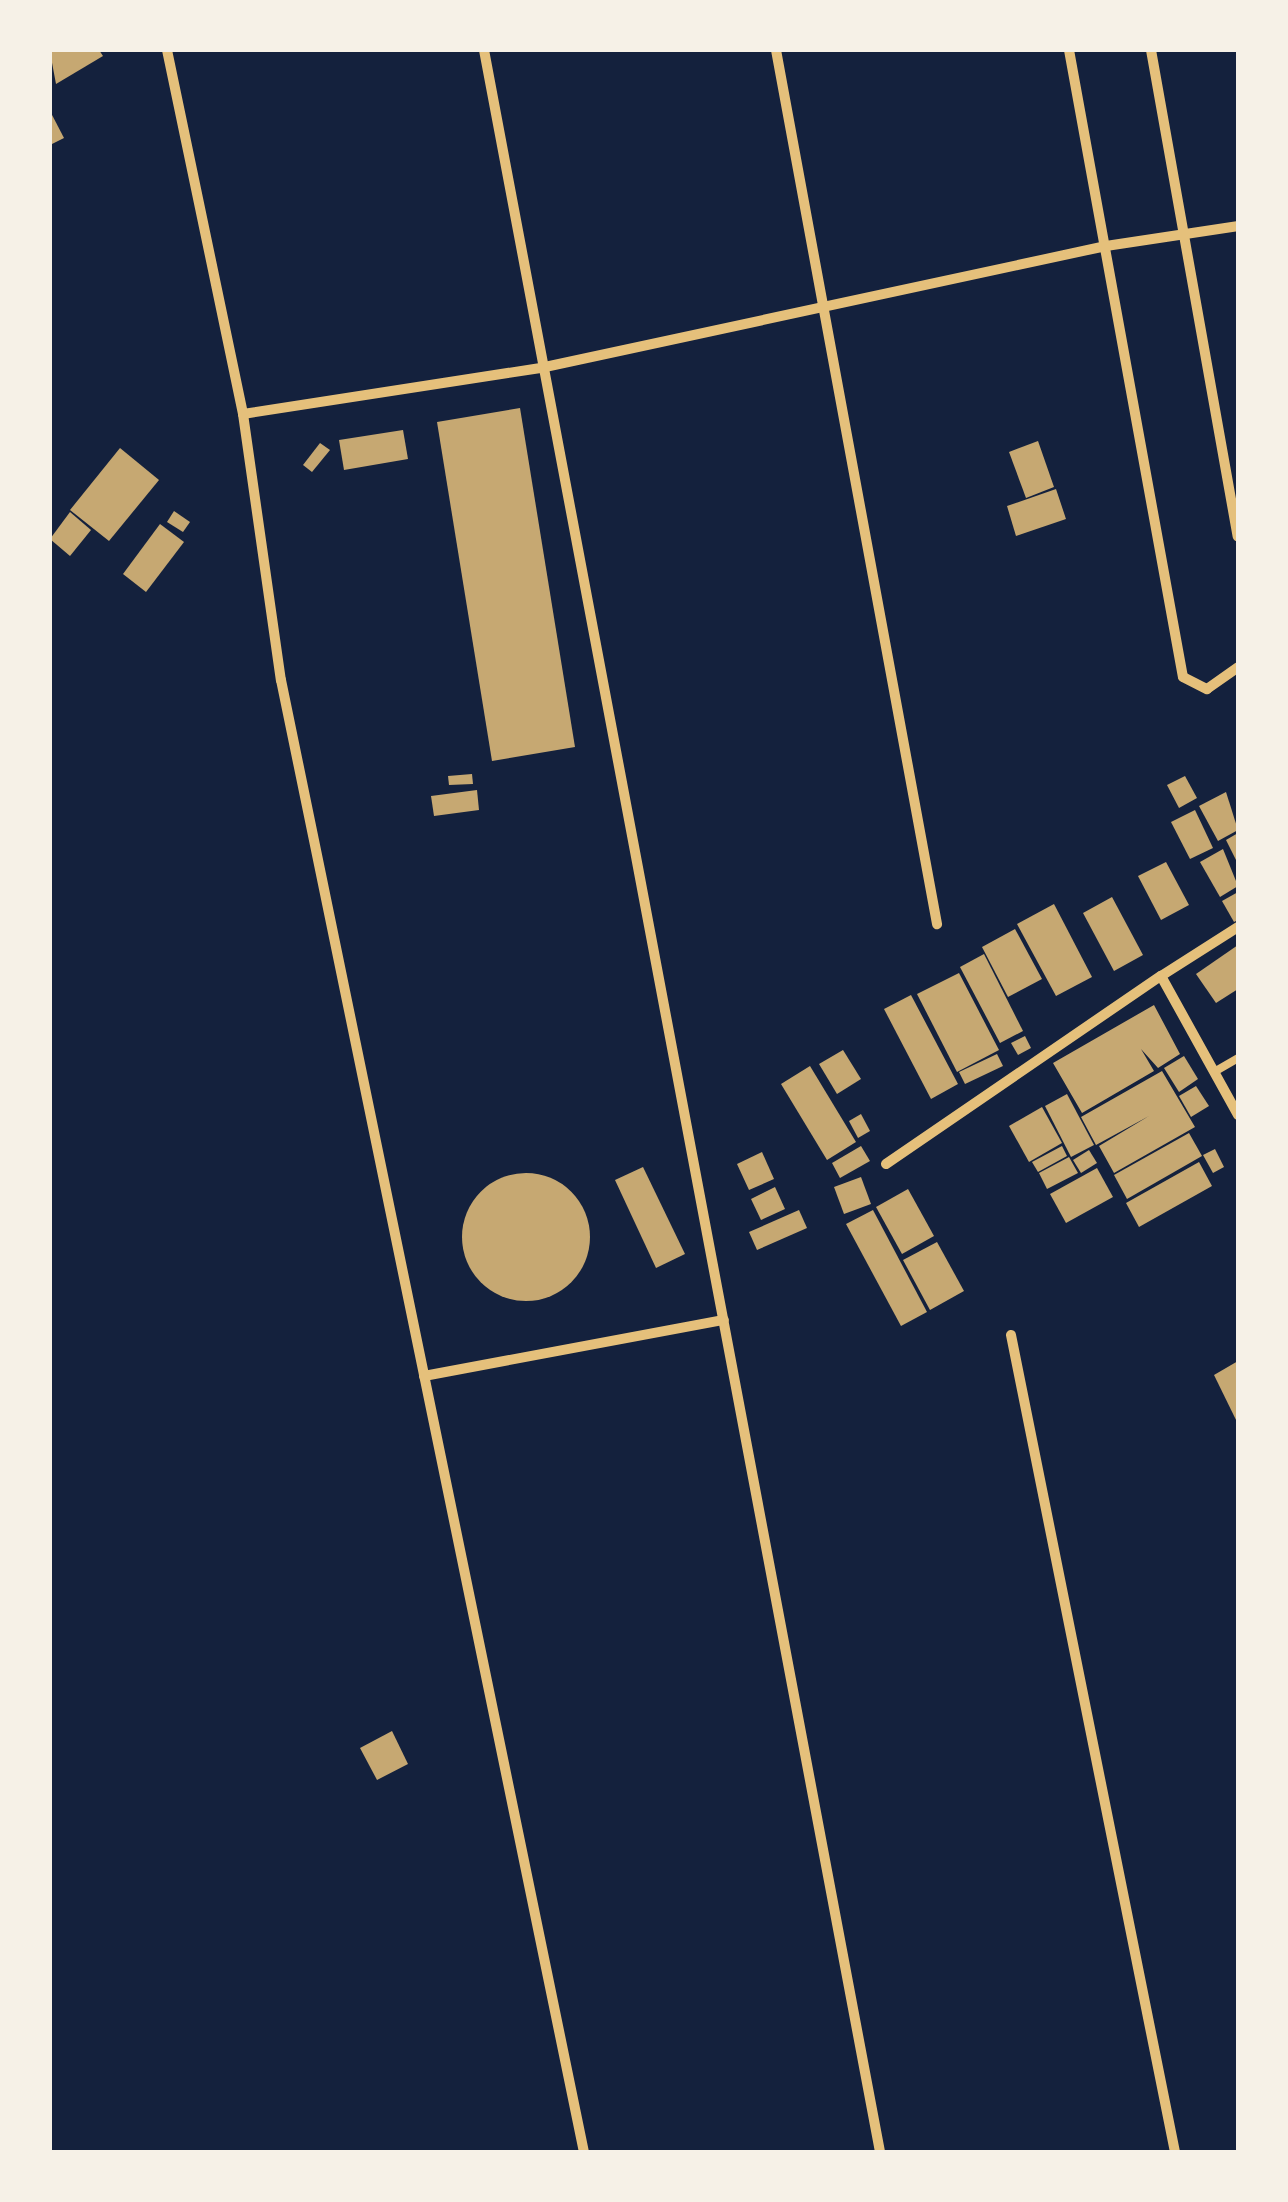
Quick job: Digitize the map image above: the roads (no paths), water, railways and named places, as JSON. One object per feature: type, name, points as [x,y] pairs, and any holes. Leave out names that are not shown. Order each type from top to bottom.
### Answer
[{"type":"street","points":[[167,50],[242,414],[281,680],[584,2152]]},
{"type":"street","points":[[484,50],[880,2152]]},
{"type":"street","points":[[776,50],[827,304],[937,924]]},
{"type":"street","points":[[1069,50],[1183,677],[1207,689],[1238,667]]},
{"type":"street","points":[[1151,50],[1238,536]]},
{"type":"street","points":[[242,414],[545,367],[1106,246],[1238,226]]},
{"type":"street","points":[[886,1164],[1238,927]]},
{"type":"street","points":[[1161,976],[1238,1115]]},
{"type":"street","points":[[424,1376],[724,1320]]},
{"type":"street","points":[[1010,1335],[1175,2152]]},
{"type":"lane","points":[[1214,1072],[1238,1058]]}]
